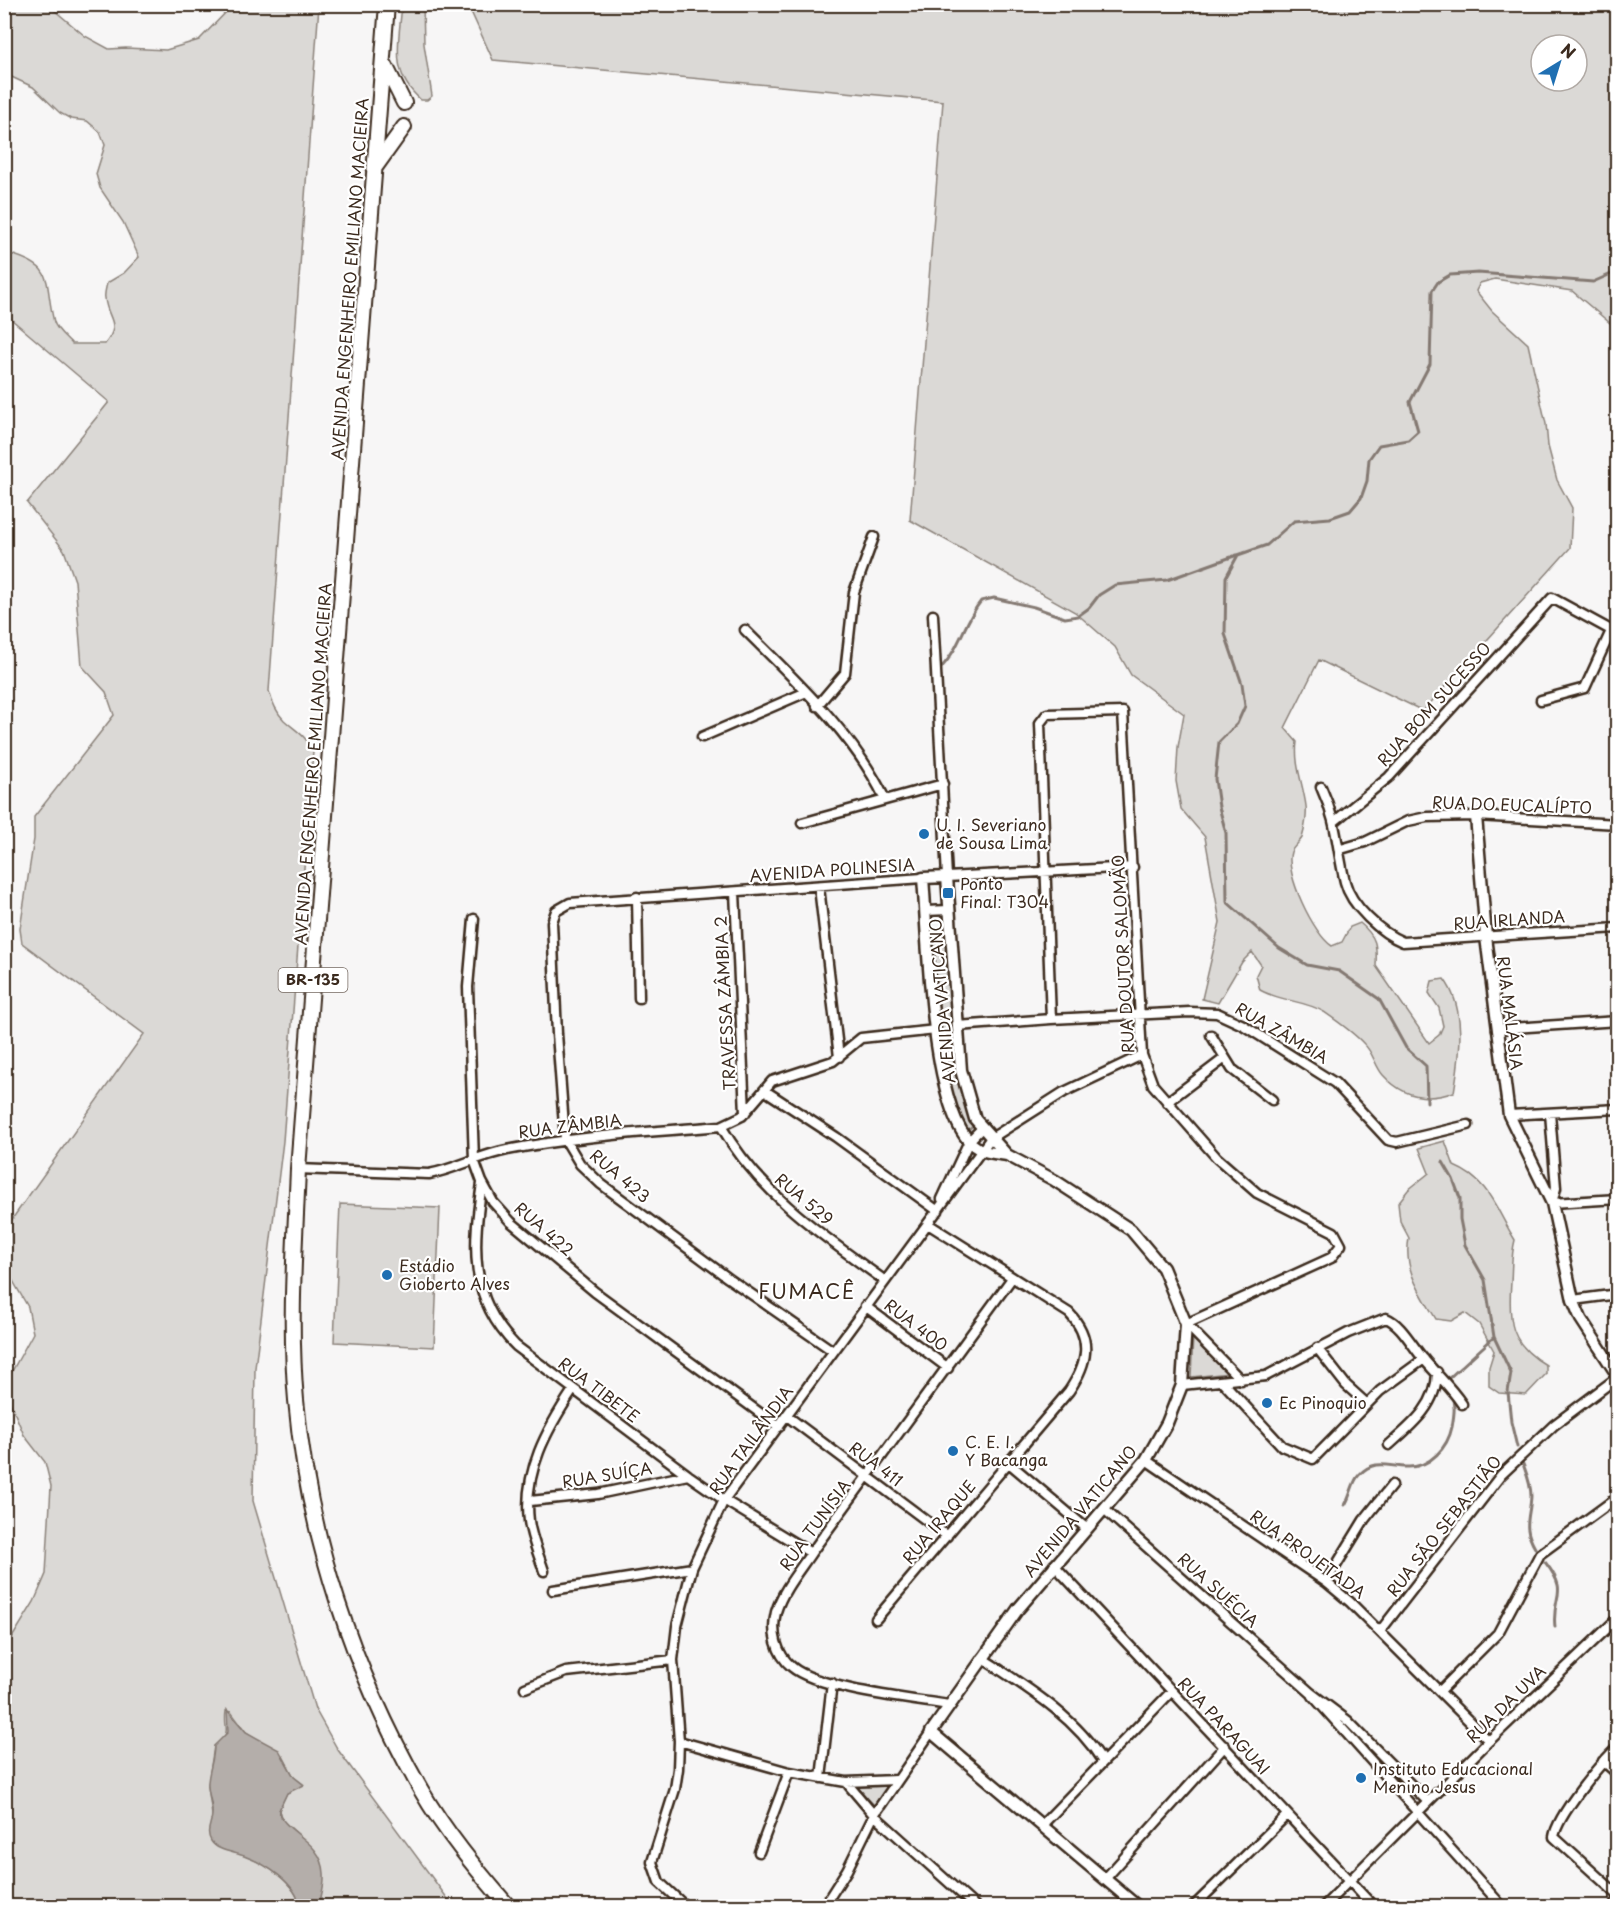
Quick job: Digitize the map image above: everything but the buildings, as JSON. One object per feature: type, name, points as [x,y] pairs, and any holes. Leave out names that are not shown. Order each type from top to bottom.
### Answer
[{"type":"highway","name":"AVENIDA ENGENHEIRO EMILIANO MACIEIRA","points":[[387,4],[298,1169],[293,1347],[296,1401],[306,1476],[325,1559],[349,1635],[405,1760],[440,1820],[508,1906]]},
{"type":"highway","points":[[382,60],[404,103]]},
{"type":"highway","points":[[375,167],[404,128]]},
{"type":"street","points":[[817,706],[845,673],[854,592],[874,537]]},
{"type":"street","name":"RUA BOM SUCESSO","points":[[1335,821],[1389,777],[1549,600],[1557,599],[1614,633]]},
{"type":"street","name":"AVENIDA VATICANO","points":[[826,1903],[874,1815],[896,1780],[981,1658],[1054,1565],[1146,1460],[1167,1424],[1182,1385],[1186,1324],[1163,1268],[1131,1230],[1054,1180],[1007,1155],[981,1129],[966,1093],[957,1026],[947,877],[944,784],[935,688],[933,615]]},
{"type":"street","points":[[745,630],[860,752],[885,799]]},
{"type":"street","points":[[1541,700],[1585,688],[1614,633]]},
{"type":"street","points":[[702,737],[804,693]]},
{"type":"street","name":"RUA DOUTOR SALOMÃO","points":[[1043,872],[1040,723],[1047,714],[1117,711],[1125,715],[1142,1055],[1152,1085],[1238,1178],[1275,1204],[1334,1232],[1341,1245],[1331,1258],[1186,1324]]},
{"type":"street","points":[[802,823],[944,784]]},
{"type":"street","points":[[1321,787],[1335,821],[1341,849]]},
{"type":"street","name":"RUA DO EUCALÍPTO","points":[[1341,849],[1365,842],[1408,820],[1427,817],[1476,816],[1617,824]]},
{"type":"street","name":"RUA MALÁSIA","points":[[1476,816],[1486,937],[1509,1115],[1552,1203],[1573,1300],[1594,1342],[1617,1376]]},
{"type":"street","name":"RUA IRLANDA","points":[[1341,849],[1346,884],[1350,894],[1381,929],[1402,942],[1617,928]]},
{"type":"street","name":"AVENIDA POLINESIA","points":[[570,903],[923,878],[1133,867]]},
{"type":"street","points":[[1043,872],[1051,1019]]},
{"type":"street","name":"AVENIDA VATICANO","points":[[923,878],[939,1059],[955,1119],[969,1141],[982,1151],[1007,1155]]},
{"type":"street","points":[[819,887],[838,1057]]},
{"type":"street","name":"TRAVESSA ZÂMBIA 2","points":[[735,892],[745,1113]]},
{"type":"street","points":[[637,897],[639,998]]},
{"type":"street","name":"RUA 423","points":[[570,903],[556,911],[552,922],[565,1139],[580,1164],[601,1184],[833,1351]]},
{"type":"street","points":[[926,911],[949,910]]},
{"type":"street","name":"RUA 422","points":[[474,919],[468,987],[474,1160],[493,1202],[512,1222],[595,1292],[779,1427]]},
{"type":"street","name":"RUA ZÂMBIA","points":[[957,1026],[1205,1012],[1228,1016],[1313,1066],[1335,1083],[1385,1138],[1397,1142],[1468,1125]]},
{"type":"street","points":[[1497,1029],[1617,1021]]},
{"type":"street","name":"RUA ZÂMBIA","points":[[298,1169],[429,1174],[447,1171],[503,1150],[565,1139],[721,1126],[745,1113],[764,1090],[780,1077],[811,1070],[838,1057],[861,1038],[936,1030]]},
{"type":"street","points":[[1211,1035],[1225,1058],[1240,1076],[1272,1100]]},
{"type":"street","points":[[990,1139],[1064,1092],[1142,1055]]},
{"type":"street","points":[[1167,1102],[1225,1058]]},
{"type":"street","points":[[764,1090],[836,1137],[938,1211]]},
{"type":"street","points":[[1509,1115],[1617,1109]]},
{"type":"street","points":[[1550,1113],[1556,1188],[1552,1203],[1617,1199]]},
{"type":"street","name":"RUA 529","points":[[721,1126],[740,1158],[771,1193],[884,1280]]},
{"type":"street","name":"RUA TAILÂNDIA","points":[[938,1211],[969,1141],[981,1129]]},
{"type":"street","name":"RUA TAILÂNDIA","points":[[685,1906],[659,1882],[652,1862],[675,1789],[679,1741],[673,1660],[676,1626],[692,1568],[724,1500],[990,1139]]},
{"type":"street","name":"RUA TIBETE","points":[[482,1182],[475,1230],[475,1255],[485,1302],[501,1331],[516,1346],[573,1390],[688,1475],[724,1500],[811,1553]]},
{"type":"street","name":"RUA IRAQUE","points":[[876,1619],[1069,1391],[1084,1364],[1086,1351],[1083,1331],[1069,1313],[928,1224]]},
{"type":"street","name":"RUA TUNÍSIA","points":[[948,1706],[832,1683],[792,1667],[780,1653],[775,1640],[774,1625],[779,1604],[811,1553],[1012,1278]]},
{"type":"street","points":[[1573,1300],[1617,1294]]},
{"type":"street","name":"RUA 400","points":[[865,1306],[948,1368]]},
{"type":"street","points":[[1182,1385],[1266,1376],[1317,1348],[1386,1318],[1399,1328],[1462,1404]]},
{"type":"street","points":[[1186,1324],[1241,1380]]},
{"type":"street","points":[[1317,1348],[1346,1385],[1367,1404]]},
{"type":"street","points":[[1222,1381],[1282,1446],[1312,1459],[1380,1391],[1424,1359]]},
{"type":"street","points":[[1389,1445],[1413,1423],[1430,1403],[1437,1389],[1437,1372]]},
{"type":"street","name":"RUA SÃO SEBASTIÃO","points":[[1381,1630],[1501,1475],[1554,1425],[1617,1376]]},
{"type":"street","points":[[544,1571],[529,1521],[530,1501],[539,1446],[573,1390]]},
{"type":"street","name":"RUA 411","points":[[787,1416],[947,1536]]},
{"type":"street","name":"RUA PROJETADA","points":[[1146,1460],[1326,1582],[1381,1630],[1489,1741]]},
{"type":"street","points":[[1008,1463],[1086,1528]]},
{"type":"street","name":"RUA SUÍÇA","points":[[530,1501],[598,1494],[688,1475]]},
{"type":"street","points":[[1326,1582],[1364,1520],[1392,1485]]},
{"type":"street","points":[[1440,1691],[1498,1633],[1536,1561],[1546,1548],[1617,1497]]},
{"type":"street","name":"RUA SUÉCIA","points":[[1104,1509],[1311,1694],[1348,1721],[1428,1802]]},
{"type":"street","name":"RUA PARAGUAI","points":[[1054,1565],[1225,1746],[1286,1816],[1373,1906]]},
{"type":"street","points":[[553,1590],[692,1568]]},
{"type":"street","name":"RUA DA UVA","points":[[1324,1906],[1489,1741],[1617,1618]]},
{"type":"street","points":[[981,1658],[1065,1717],[1087,1739],[1104,1762]]},
{"type":"street","points":[[525,1688],[566,1672],[673,1660]]},
{"type":"street","points":[[821,1778],[832,1683]]},
{"type":"street","points":[[1041,1825],[1172,1691]]},
{"type":"street","name":"RUA SUÉCIA","points":[[1311,1694],[1502,1906]]},
{"type":"street","points":[[931,1732],[1137,1906]]},
{"type":"street","points":[[679,1741],[789,1772],[821,1778],[846,1782],[896,1780]]},
{"type":"street","points":[[1105,1880],[1225,1746]]},
{"type":"street","points":[[1617,1747],[1603,1761],[1562,1818],[1554,1837],[1617,1895]]},
{"type":"street","points":[[1603,1761],[1617,1774]]},
{"type":"street","points":[[759,1852],[789,1772]]},
{"type":"street","points":[[846,1782],[874,1815],[975,1906]]},
{"type":"street","points":[[1194,1906],[1286,1816]]},
{"type":"street","points":[[826,1903],[836,1906]]},
{"type":"shaded area","points":[[402,4],[423,5],[424,44],[432,96],[427,100],[421,100],[411,90],[400,68],[398,44]]},
{"type":"shaded area","points":[[5,5],[48,5],[85,36],[109,49],[166,50],[199,40],[233,5],[319,5],[269,691],[279,714],[304,737],[313,751],[283,1141],[255,1368],[253,1501],[315,1709],[338,1750],[453,1906],[319,1906],[323,1881],[320,1862],[310,1846],[283,1821],[279,1810],[287,1793],[303,1784],[294,1777],[283,1756],[246,1732],[231,1712],[226,1711],[226,1733],[214,1746],[208,1786],[212,1815],[211,1840],[223,1849],[245,1856],[279,1875],[293,1890],[300,1906],[5,1906],[5,1649],[34,1602],[46,1574],[51,1486],[45,1462],[24,1435],[10,1402],[10,1375],[33,1333],[28,1307],[9,1274],[5,1259],[5,1229],[144,1034],[22,943],[20,929],[34,839],[34,817],[114,715],[106,692],[82,666],[75,581],[64,550],[27,503],[109,402],[5,314],[4,252],[33,263],[41,269],[48,285],[55,325],[72,344],[105,344],[113,326],[106,305],[107,283],[124,273],[139,257],[123,222],[100,188],[96,174],[105,145],[100,132],[87,121],[71,119],[60,113],[33,87],[5,74]]},
{"type":"shaded area","points":[[468,5],[1617,5],[1617,329],[1572,291],[1495,279],[1480,283],[1476,291],[1492,311],[1528,344],[1557,480],[1572,508],[1570,548],[1423,711],[1319,660],[1285,728],[1297,742],[1298,766],[1306,806],[1303,834],[1291,852],[1290,862],[1302,903],[1317,930],[1332,946],[1342,942],[1350,927],[1360,923],[1366,928],[1375,942],[1376,966],[1429,1043],[1439,1035],[1443,1026],[1439,1008],[1429,993],[1432,981],[1444,979],[1456,1004],[1459,1019],[1460,1049],[1454,1092],[1425,1097],[1407,1093],[1399,1088],[1383,1075],[1367,1047],[1334,1019],[1316,1008],[1260,990],[1256,975],[1261,965],[1252,952],[1242,962],[1218,1003],[1202,999],[1220,922],[1205,837],[1181,809],[1176,781],[1178,747],[1184,714],[1131,675],[1115,647],[1075,612],[910,520],[943,101],[493,60]]},
{"type":"shaded area","points":[[945,935],[956,1055],[973,1125],[969,1130],[964,1127],[948,1080],[943,1051],[932,937]]},
{"type":"shaded area","points":[[1445,1141],[1454,1166],[1466,1172],[1484,1188],[1515,1240],[1510,1296],[1511,1320],[1518,1340],[1525,1349],[1546,1365],[1546,1374],[1526,1395],[1499,1393],[1489,1386],[1489,1367],[1494,1351],[1479,1324],[1465,1313],[1451,1321],[1436,1319],[1411,1271],[1408,1260],[1409,1238],[1400,1221],[1398,1203],[1408,1190],[1429,1173],[1419,1148]]},
{"type":"shaded area","name":"Estádio Gioberto Alves","points":[[340,1204],[440,1208],[434,1347],[334,1342]]},
{"type":"shaded area","points":[[1193,1337],[1230,1373],[1191,1377]]},
{"type":"shaded area","points":[[227,1710],[246,1732],[279,1750],[294,1777],[304,1785],[287,1793],[279,1810],[281,1818],[309,1844],[322,1861],[324,1882],[319,1906],[300,1906],[293,1890],[279,1875],[253,1860],[217,1847],[209,1837],[212,1810],[208,1782],[214,1746],[228,1732]]},
{"type":"shaded area","points":[[1334,1717],[1343,1720],[1416,1797],[1411,1802]]},
{"type":"shaded area","points":[[891,1786],[876,1807],[857,1787]]},
{"type":"waterway","points":[[1427,1102],[1426,1066],[1406,1048],[1379,999],[1339,971],[1307,965],[1279,948],[1227,902],[1226,833],[1215,779],[1219,742],[1237,724],[1245,706],[1242,684],[1225,634],[1226,577],[1238,555],[1267,545],[1294,521],[1330,518],[1350,511],[1361,498],[1367,481],[1369,459],[1379,445],[1408,440],[1418,431],[1410,402],[1430,364],[1432,291],[1438,282],[1450,275],[1478,273],[1593,282],[1618,271]]},
{"type":"waterway","points":[[941,668],[953,652],[981,601],[994,598],[1034,607],[1065,618],[1078,616],[1089,608],[1099,595],[1115,585],[1167,580],[1237,555]]},
{"type":"waterway","points":[[1443,1162],[1460,1198],[1460,1219],[1465,1245],[1485,1280],[1494,1337],[1511,1373],[1508,1392],[1511,1422],[1517,1447]]},
{"type":"waterway","points":[[1449,1378],[1494,1337]]},
{"type":"waterway","points":[[1345,1505],[1353,1485],[1365,1470],[1376,1465],[1415,1466],[1437,1455],[1447,1442],[1452,1427],[1454,1406],[1451,1394]]},
{"type":"waterway","points":[[1523,1464],[1531,1492],[1528,1528],[1535,1548]]},
{"type":"waterway","points":[[1545,1562],[1553,1573],[1559,1588],[1554,1616],[1555,1627]]},
{"type":"place","name":"U. I. Severiano de Sousa Lima","points":[[924,834]]},
{"type":"place","name":"Ponto Final: T304","points":[[948,893]]},
{"type":"place","name":"Estádio Gioberto Alves","points":[[387,1275]]},
{"type":"place","name":"Ec Pinoquio","points":[[1267,1403]]},
{"type":"place","name":"C. E. I. Y Bacanga","points":[[953,1451]]},
{"type":"place","name":"Instituto Educacional Menino Jesus","points":[[1361,1778]]},
{"type":"district","name":"FUMACÊ","points":[[807,1292]]}]
